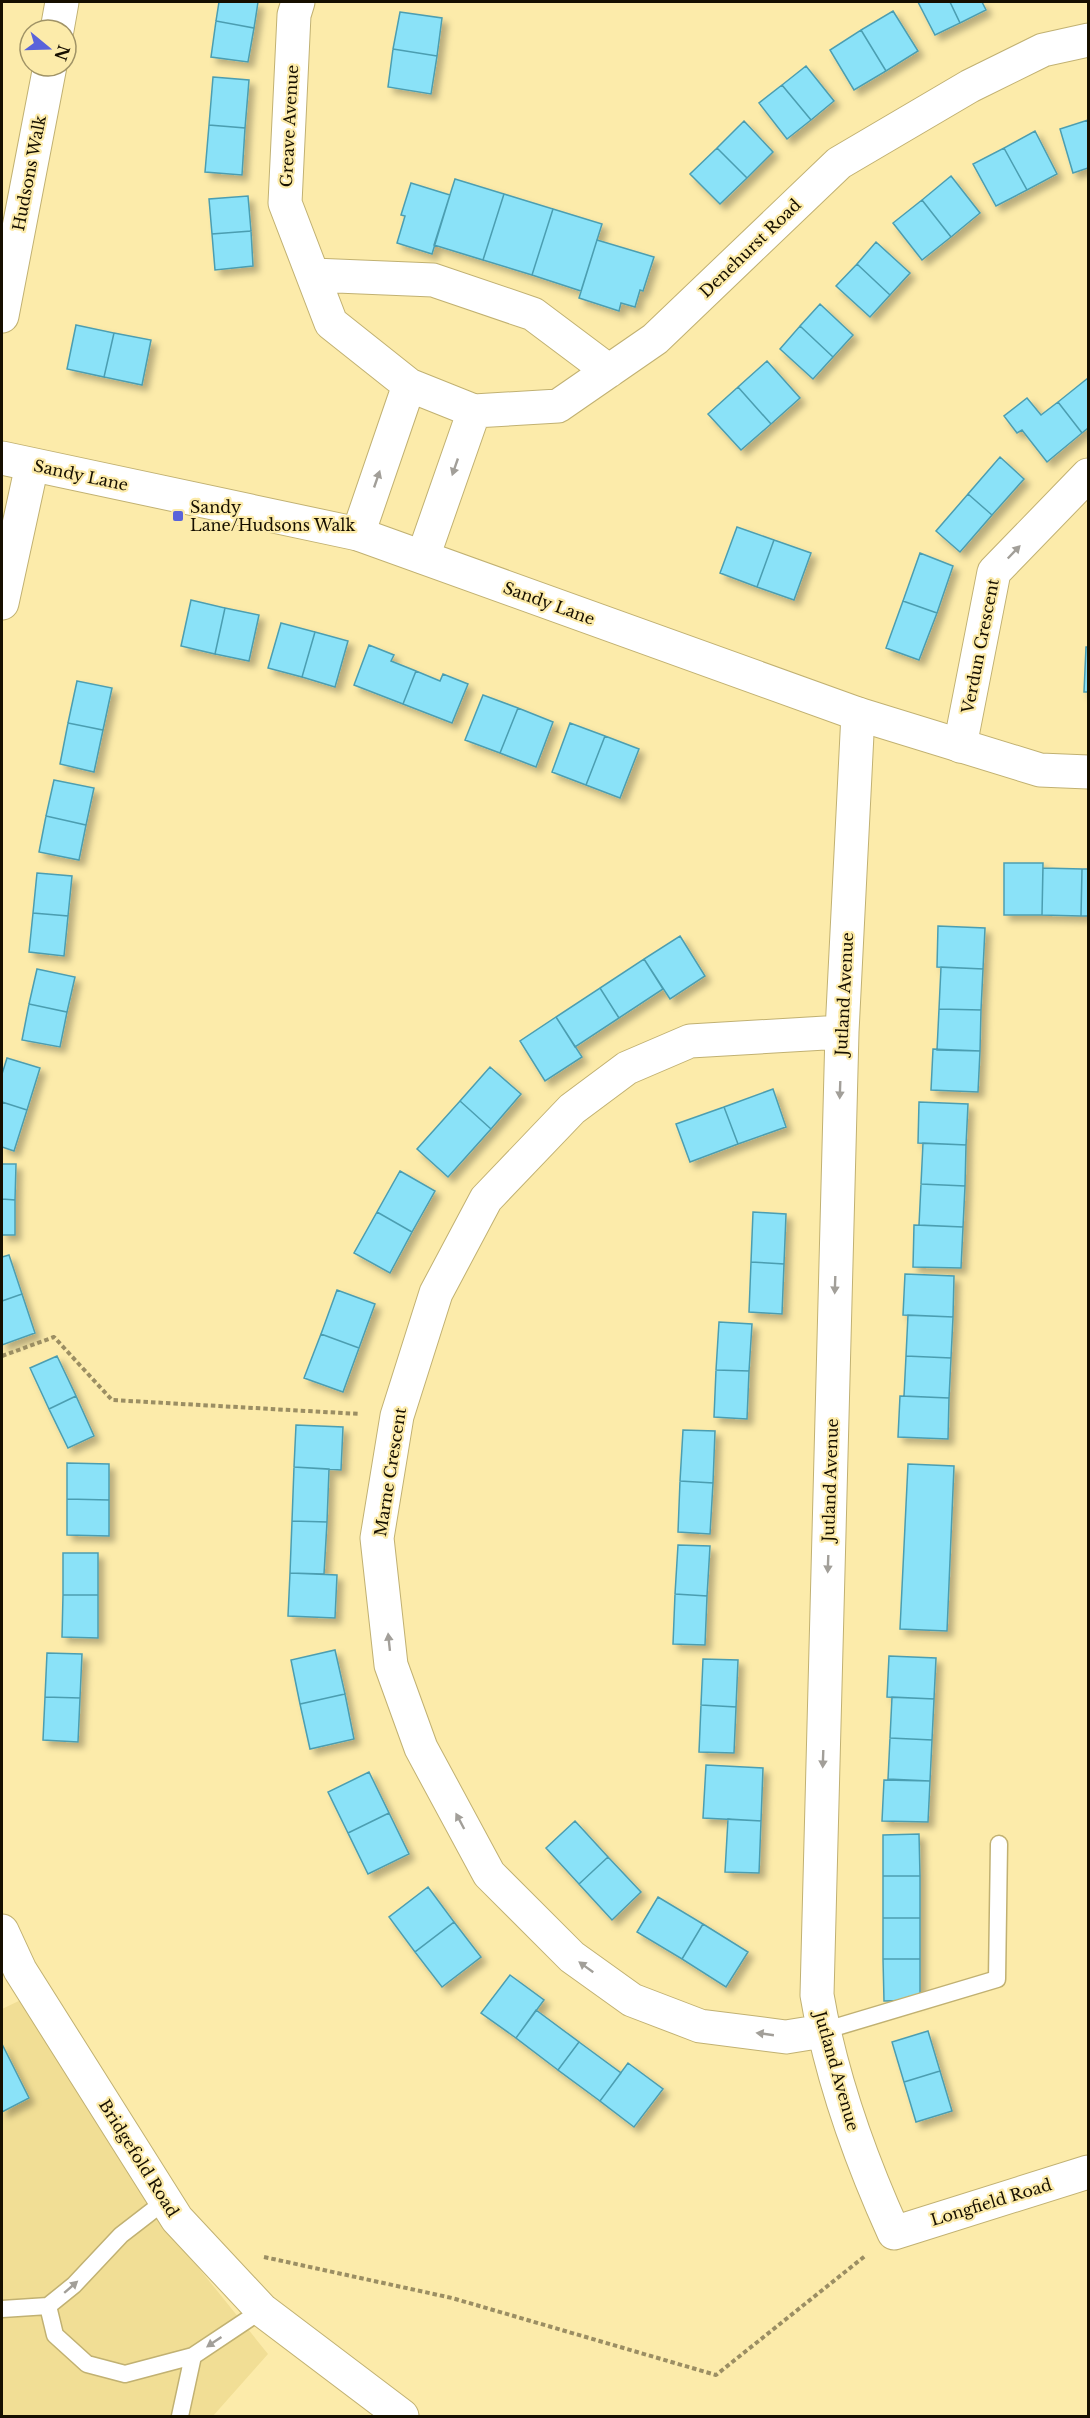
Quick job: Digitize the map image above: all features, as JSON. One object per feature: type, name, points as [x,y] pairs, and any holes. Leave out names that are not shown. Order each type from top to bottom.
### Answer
[{"type":"street","points":[[59,18],[62,2]]},
{"type":"street","name":"Greave Avenue","points":[[298,2],[294,15],[285,203],[331,323],[409,385]]},
{"type":"street","name":"Denehurst Road","points":[[409,385],[474,411],[558,405],[655,339],[839,164],[970,86],[1043,51],[1089,40]]},
{"type":"street","name":"Hudsons Walk","points":[[2,316],[48,78]]},
{"type":"street","points":[[313,275],[433,280],[533,314],[609,371]]},
{"type":"street","points":[[358,534],[409,385]]},
{"type":"street","points":[[423,557],[474,411]]},
{"type":"street","points":[[2,603],[17,461]]},
{"type":"street","name":"Sandy Lane","points":[[17,461],[358,534],[858,714],[1040,770],[1089,772]]},
{"type":"street","name":"Verdun Crescent","points":[[960,746],[994,572],[1089,475]]},
{"type":"street","name":"Jutland Avenue","points":[[858,714],[842,1032],[817,1995],[823,2031],[868,2175],[894,2233]]},
{"type":"street","name":"Marne Crescent","points":[[823,2031],[786,2037],[700,2026],[632,2000],[572,1957],[489,1874],[421,1748],[391,1665],[377,1538],[397,1416],[436,1293],[486,1199],[572,1109],[627,1068],[690,1041],[842,1032]]},
{"type":"street","name":"Bridgefold Road","points":[[2,1930],[13,1971],[177,2219],[262,2310],[402,2416]]},
{"type":"street","name":"Longfield Road","points":[[894,2233],[1089,2172]]},
{"type":"lane","points":[[823,2031],[997,1979],[999,1844]]},
{"type":"lane","points":[[2,2309],[48,2306],[74,2285],[121,2235],[165,2201]]},
{"type":"lane","points":[[48,2306],[55,2335],[87,2364],[125,2374],[193,2356],[262,2310]]},
{"type":"lane","points":[[180,2416],[193,2356]]},
{"type":"path","points":[[2,1356],[54,1337],[112,1400],[397,1416]]},
{"type":"path","points":[[256,2255],[452,2298],[716,2375],[894,2233]]},
{"type":"shaded area","points":[[25,1998],[185,2251],[268,2354],[213,2416],[2,2416],[2,2009]]},
{"type":"building","points":[[219,2],[258,2],[254,28],[216,21]]},
{"type":"building","points":[[918,2],[950,2],[960,23],[935,35]]},
{"type":"building","points":[[950,2],[982,2],[986,10],[960,23]]},
{"type":"building","points":[[893,11],[918,51],[886,71],[861,30]]},
{"type":"building","points":[[400,12],[442,18],[437,56],[393,49]]},
{"type":"building","points":[[216,21],[254,28],[248,62],[211,57]]},
{"type":"building","points":[[861,30],[886,71],[854,90],[830,50]]},
{"type":"building","points":[[393,49],[437,56],[431,94],[388,87]]},
{"type":"building","points":[[806,66],[834,101],[811,120],[782,85]]},
{"type":"building","points":[[213,77],[249,80],[245,128],[209,125]]},
{"type":"building","points":[[782,85],[811,120],[787,139],[759,103]]},
{"type":"building","points":[[1088,120],[1088,168],[1073,173],[1060,129]]},
{"type":"building","points":[[744,121],[773,152],[747,178],[717,148]]},
{"type":"building","points":[[209,125],[245,128],[242,175],[205,172]]},
{"type":"building","points":[[1035,131],[1057,174],[1027,190],[1004,148]]},
{"type":"building","points":[[717,148],[747,178],[720,204],[690,174]]},
{"type":"building","points":[[1004,148],[1027,190],[996,206],[973,164]]},
{"type":"building","points":[[951,176],[980,213],[951,237],[922,200]]},
{"type":"building","points":[[455,179],[504,194],[483,260],[434,245]]},
{"type":"building","points":[[411,183],[450,195],[432,254],[397,243],[405,216],[401,215]]},
{"type":"building","points":[[504,194],[553,209],[532,275],[483,260]]},
{"type":"building","points":[[248,196],[251,231],[212,234],[209,199]]},
{"type":"building","points":[[922,200],[951,237],[922,260],[893,223]]},
{"type":"building","points":[[553,209],[602,224],[581,291],[532,275]]},
{"type":"building","points":[[251,231],[253,266],[215,270],[212,234]]},
{"type":"building","points":[[597,240],[654,257],[635,307],[621,303],[619,311],[579,298]]},
{"type":"building","points":[[876,242],[910,273],[890,295],[857,264]]},
{"type":"building","points":[[857,264],[890,295],[870,317],[836,286]]},
{"type":"building","points":[[820,304],[853,335],[833,357],[800,326]]},
{"type":"building","points":[[76,325],[114,333],[104,377],[67,369]]},
{"type":"building","points":[[800,326],[833,357],[813,379],[780,349]]},
{"type":"building","points":[[114,333],[151,340],[142,385],[104,377]]},
{"type":"building","points":[[767,361],[800,398],[771,424],[738,387]]},
{"type":"building","points":[[1088,378],[1088,428],[1082,433],[1058,402]]},
{"type":"building","points":[[738,387],[771,424],[741,450],[708,414]]},
{"type":"building","points":[[1027,398],[1041,415],[1058,402],[1082,433],[1047,462],[1022,430],[1017,433],[1004,416]]},
{"type":"building","points":[[1000,457],[1024,479],[992,515],[968,494]]},
{"type":"building","points":[[968,494],[992,515],[960,552],[936,531]]},
{"type":"building","points":[[737,527],[774,540],[757,587],[720,573]]},
{"type":"building","points":[[774,540],[811,553],[794,600],[757,587]]},
{"type":"building","points":[[920,553],[953,566],[937,613],[903,601]]},
{"type":"building","points":[[191,600],[225,608],[215,654],[181,646]]},
{"type":"building","points":[[903,601],[937,613],[919,660],[886,648]]},
{"type":"building","points":[[225,608],[259,615],[249,661],[215,654]]},
{"type":"building","points":[[281,623],[315,632],[302,677],[268,668]]},
{"type":"building","points":[[315,632],[348,641],[335,687],[302,677]]},
{"type":"building","points":[[369,645],[394,655],[391,661],[416,671],[403,704],[354,685]]},
{"type":"building","points":[[1086,647],[1088,647],[1088,692],[1084,692]]},
{"type":"building","points":[[416,671],[440,681],[443,674],[468,684],[452,723],[403,704]]},
{"type":"building","points":[[77,681],[112,688],[103,730],[68,723]]},
{"type":"building","points":[[483,695],[518,708],[500,753],[465,740]]},
{"type":"building","points":[[518,708],[553,722],[536,767],[500,753]]},
{"type":"building","points":[[68,723],[103,730],[94,772],[60,764]]},
{"type":"building","points":[[570,723],[605,736],[586,785],[552,772]]},
{"type":"building","points":[[605,736],[639,749],[620,798],[586,785]]},
{"type":"building","points":[[54,780],[94,788],[86,825],[46,816]]},
{"type":"building","points":[[46,816],[86,825],[79,860],[39,852]]},
{"type":"building","points":[[1004,863],[1043,863],[1042,915],[1004,915]]},
{"type":"building","points":[[1043,868],[1082,869],[1081,916],[1042,915]]},
{"type":"building","points":[[1082,869],[1088,869],[1088,916],[1081,916]]},
{"type":"building","points":[[37,873],[72,876],[68,916],[33,913]]},
{"type":"building","points":[[33,913],[68,916],[64,956],[29,952]]},
{"type":"building","points":[[938,926],[985,928],[983,969],[937,967]]},
{"type":"building","points":[[680,936],[705,976],[670,999],[644,959]]},
{"type":"building","points":[[644,959],[663,989],[619,1018],[600,988]]},
{"type":"building","points":[[941,967],[983,969],[981,1010],[939,1009]]},
{"type":"building","points":[[37,969],[75,977],[67,1012],[29,1004]]},
{"type":"building","points":[[600,988],[619,1018],[575,1047],[556,1017]]},
{"type":"building","points":[[29,1004],[67,1012],[60,1047],[22,1040]]},
{"type":"building","points":[[939,1009],[981,1010],[980,1051],[937,1050]]},
{"type":"building","points":[[556,1017],[582,1057],[545,1081],[520,1041]]},
{"type":"building","points":[[933,1049],[980,1051],[978,1092],[931,1090]]},
{"type":"building","points":[[7,1058],[40,1068],[27,1110],[2,1102],[2,1074]]},
{"type":"building","points":[[490,1067],[521,1094],[491,1129],[460,1101]]},
{"type":"building","points":[[773,1089],[786,1127],[738,1144],[724,1107]]},
{"type":"building","points":[[460,1101],[491,1129],[448,1177],[417,1149]]},
{"type":"building","points":[[2,1102],[27,1110],[14,1151],[2,1147]]},
{"type":"building","points":[[919,1102],[968,1104],[966,1145],[918,1143]]},
{"type":"building","points":[[724,1107],[738,1144],[690,1162],[676,1124]]},
{"type":"building","points":[[923,1143],[966,1145],[965,1186],[921,1184]]},
{"type":"building","points":[[2,1164],[16,1164],[15,1200],[2,1199]]},
{"type":"building","points":[[400,1171],[435,1191],[412,1232],[377,1212]]},
{"type":"building","points":[[921,1184],[965,1186],[963,1227],[919,1225]]},
{"type":"building","points":[[2,1199],[15,1200],[15,1235],[2,1235]]},
{"type":"building","points":[[377,1212],[412,1232],[390,1273],[354,1253]]},
{"type":"building","points":[[753,1212],[786,1214],[784,1264],[751,1262]]},
{"type":"building","points":[[914,1225],[963,1227],[961,1268],[913,1267]]},
{"type":"building","points":[[9,1255],[22,1294],[2,1301],[2,1257]]},
{"type":"building","points":[[751,1262],[784,1264],[782,1314],[749,1312]]},
{"type":"building","points":[[905,1274],[954,1276],[953,1317],[903,1315]]},
{"type":"building","points":[[337,1290],[375,1304],[359,1348],[321,1334]]},
{"type":"building","points":[[22,1294],[35,1333],[2,1345],[2,1301]]},
{"type":"building","points":[[908,1315],[953,1317],[951,1358],[906,1356]]},
{"type":"building","points":[[719,1322],[752,1324],[749,1371],[716,1370]]},
{"type":"building","points":[[321,1334],[359,1348],[343,1392],[304,1378]]},
{"type":"building","points":[[57,1356],[76,1396],[49,1409],[30,1368]]},
{"type":"building","points":[[906,1356],[951,1358],[949,1398],[904,1396]]},
{"type":"building","points":[[716,1370],[749,1371],[747,1419],[714,1417]]},
{"type":"building","points":[[76,1396],[94,1436],[68,1448],[49,1409]]},
{"type":"building","points":[[900,1396],[949,1398],[948,1439],[898,1437]]},
{"type":"building","points":[[296,1425],[343,1427],[341,1470],[294,1467]]},
{"type":"building","points":[[683,1430],[715,1431],[713,1483],[680,1481]]},
{"type":"building","points":[[67,1463],[109,1464],[109,1500],[67,1499]]},
{"type":"building","points":[[908,1464],[954,1466],[947,1631],[900,1629]]},
{"type":"building","points":[[294,1467],[329,1469],[327,1522],[292,1521]]},
{"type":"building","points":[[680,1481],[713,1483],[710,1534],[678,1532]]},
{"type":"building","points":[[67,1499],[109,1500],[109,1536],[67,1535]]},
{"type":"building","points":[[292,1521],[327,1522],[324,1574],[290,1573]]},
{"type":"building","points":[[678,1545],[710,1546],[707,1596],[675,1594]]},
{"type":"building","points":[[63,1553],[98,1553],[98,1595],[63,1595]]},
{"type":"building","points":[[290,1573],[337,1575],[335,1618],[288,1616]]},
{"type":"building","points":[[675,1594],[707,1596],[705,1645],[673,1644]]},
{"type":"building","points":[[63,1595],[98,1595],[98,1638],[62,1637]]},
{"type":"building","points":[[335,1650],[345,1694],[300,1704],[291,1660]]},
{"type":"building","points":[[47,1653],[82,1654],[80,1698],[45,1697]]},
{"type":"building","points":[[889,1656],[936,1658],[934,1699],[887,1697]]},
{"type":"building","points":[[703,1659],[738,1660],[736,1707],[701,1705]]},
{"type":"building","points":[[345,1694],[354,1739],[310,1749],[300,1704]]},
{"type":"building","points":[[45,1697],[80,1698],[78,1742],[43,1740]]},
{"type":"building","points":[[892,1697],[934,1699],[932,1740],[890,1738]]},
{"type":"building","points":[[701,1705],[736,1707],[734,1753],[699,1752]]},
{"type":"building","points":[[890,1738],[932,1740],[930,1781],[888,1779]]},
{"type":"building","points":[[706,1765],[763,1768],[761,1821],[703,1818]]},
{"type":"building","points":[[369,1772],[389,1813],[348,1833],[328,1792]]},
{"type":"building","points":[[884,1780],[930,1781],[928,1822],[882,1821]]},
{"type":"building","points":[[389,1813],[409,1854],[368,1874],[348,1833]]},
{"type":"building","points":[[728,1819],[761,1821],[759,1873],[725,1872]]},
{"type":"building","points":[[575,1821],[608,1857],[579,1884],[546,1848]]},
{"type":"building","points":[[919,1834],[920,1876],[883,1876],[883,1835]]},
{"type":"building","points":[[608,1857],[641,1892],[612,1920],[579,1884]]},
{"type":"building","points":[[883,1876],[920,1876],[920,1918],[883,1918]]},
{"type":"building","points":[[428,1887],[454,1922],[415,1952],[389,1917]]},
{"type":"building","points":[[658,1897],[703,1924],[682,1959],[637,1932]]},
{"type":"building","points":[[883,1918],[920,1918],[920,1959],[883,1959]]},
{"type":"building","points":[[454,1922],[481,1957],[442,1987],[415,1952]]},
{"type":"building","points":[[703,1924],[748,1952],[726,1987],[682,1959]]},
{"type":"building","points":[[883,1959],[920,1959],[920,2000],[884,2001]]},
{"type":"building","points":[[510,1975],[544,2000],[516,2038],[481,2013]]},
{"type":"building","points":[[536,2010],[579,2042],[558,2070],[516,2038]]},
{"type":"building","points":[[928,2031],[940,2071],[904,2082],[892,2042]]},
{"type":"building","points":[[579,2042],[621,2073],[600,2101],[558,2070]]},
{"type":"building","points":[[2,2044],[29,2098],[2,2112]]},
{"type":"building","points":[[628,2063],[663,2089],[634,2127],[600,2101]]},
{"type":"building","points":[[940,2071],[952,2111],[916,2122],[904,2082]]},
{"type":"place","name":"Sandy Lane/Hudsons Walk","points":[[178,516]]}]
